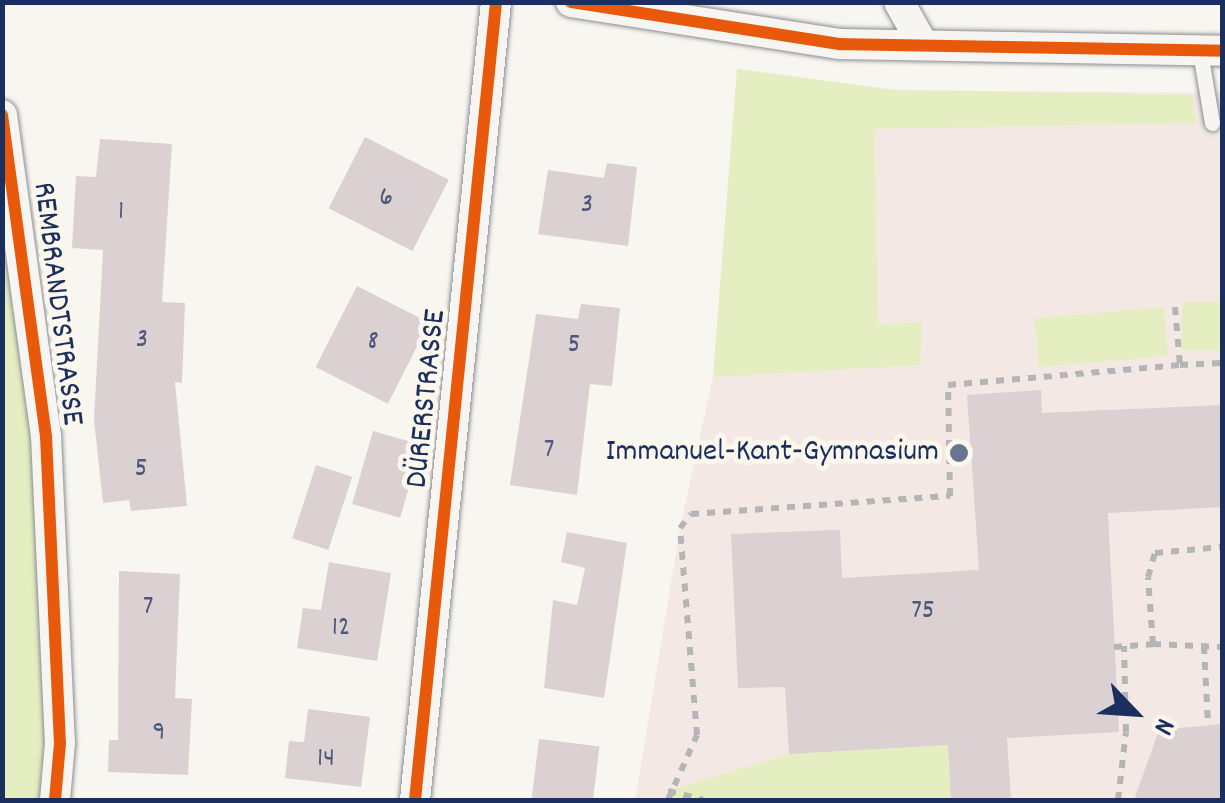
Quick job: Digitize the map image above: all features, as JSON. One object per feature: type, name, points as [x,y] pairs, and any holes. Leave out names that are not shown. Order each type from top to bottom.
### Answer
[{"type":"street","name":"DÜRERSTRASSE","points":[[415,800],[496,2]]},
{"type":"street","points":[[571,2],[840,44],[1211,51]]},
{"type":"street","points":[[899,2],[922,43]]},
{"type":"street","name":"REMBRANDTSTRASSE","points":[[2,115],[46,436],[60,742],[55,800]]},
{"type":"lane","points":[[1211,51],[1212,123]]},
{"type":"path","points":[[1175,307],[1180,365]]},
{"type":"path","points":[[703,800],[668,796],[697,735],[680,528],[692,514],[950,496],[948,385],[1222,363]]},
{"type":"path","points":[[1153,644],[1148,577],[1155,553],[1222,547]]},
{"type":"path","points":[[1118,800],[1126,732],[1124,646]]},
{"type":"path","points":[[1204,646],[1208,725]]},
{"type":"path","points":[[1114,647],[1222,647]]},
{"type":"shaded area","name":"Immanuel-Kant-Gymnasium","points":[[737,69],[895,90],[1222,93],[1222,800],[635,800],[680,528],[713,377]]},
{"type":"green space","points":[[737,69],[895,90],[1192,95],[1196,123],[875,129],[878,324],[922,322],[920,365],[713,377]]},
{"type":"green space","points":[[2,115],[15,189],[55,800],[3,800]]},
{"type":"green space","points":[[1182,302],[1222,302],[1222,350],[1182,350]]},
{"type":"green space","points":[[1164,307],[1168,356],[1039,367],[1034,318]]},
{"type":"green space","points":[[948,745],[951,800],[668,800],[668,791],[789,754]]},
{"type":"building","points":[[365,137],[449,180],[412,251],[329,208]]},
{"type":"building","points":[[100,139],[172,144],[162,302],[185,303],[182,383],[175,382],[187,506],[131,511],[129,500],[103,503],[94,420],[103,250],[72,248],[76,176],[96,177]]},
{"type":"building","points":[[607,163],[637,167],[628,246],[538,234],[548,170],[604,178]]},
{"type":"building","points":[[357,286],[429,323],[388,404],[316,367]]},
{"type":"building","points":[[581,304],[620,308],[612,386],[590,384],[577,495],[510,485],[536,314],[578,319]]},
{"type":"building","name":"Immanuel-Kant-Gymnasium","points":[[1041,390],[1042,413],[1222,405],[1222,507],[1108,513],[1119,732],[1007,738],[1011,800],[951,800],[948,745],[789,754],[785,687],[738,688],[731,534],[840,530],[842,578],[979,570],[967,395]]},
{"type":"building","points":[[373,431],[421,445],[400,518],[352,504]]},
{"type":"building","points":[[316,465],[352,477],[328,550],[292,538]]},
{"type":"building","points":[[567,532],[627,543],[604,698],[544,688],[553,600],[577,605],[585,568],[561,562]]},
{"type":"building","points":[[329,562],[391,573],[377,661],[297,648],[303,608],[321,610]]},
{"type":"building","points":[[119,571],[180,574],[175,698],[192,699],[188,775],[108,772],[109,740],[118,740]]},
{"type":"building","points":[[308,709],[370,717],[361,787],[285,778],[289,741],[304,742]]},
{"type":"building","points":[[1222,724],[1222,800],[1134,800],[1159,730]]},
{"type":"building","points":[[539,739],[600,746],[593,800],[532,800]]},
{"type":"cycle path","points":[[415,800],[496,2]]},
{"type":"cycle path","points":[[571,2],[840,44],[1222,51]]},
{"type":"cycle path","points":[[2,115],[46,436],[60,743],[55,800]]},
{"type":"place","name":"Immanuel-Kant-Gymnasium","points":[[959,453]]}]
